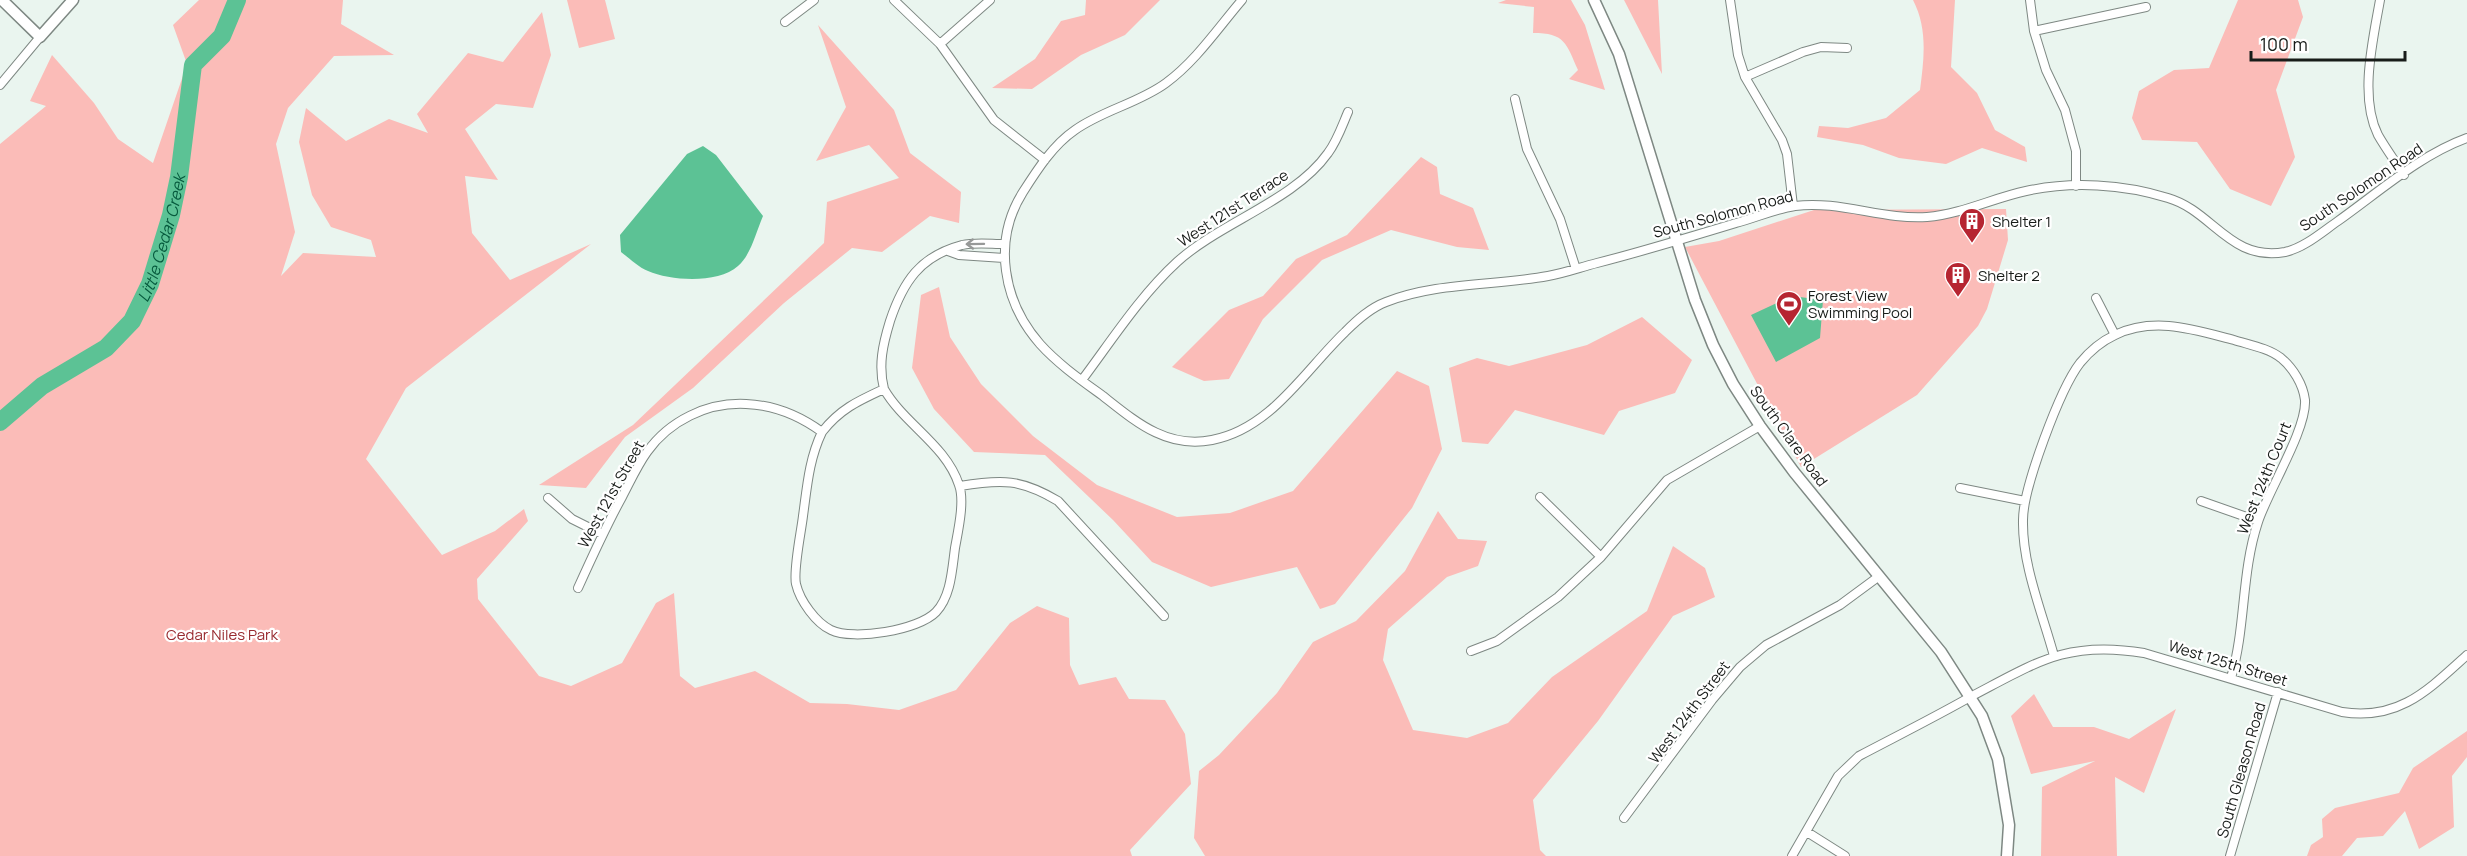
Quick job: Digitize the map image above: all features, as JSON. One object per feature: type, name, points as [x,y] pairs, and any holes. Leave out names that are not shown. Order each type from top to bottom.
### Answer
[{"type":"street","points":[[2,0],[40,37]]},
{"type":"street","points":[[0,85],[74,0]]},
{"type":"street","points":[[785,22],[814,0]]},
{"type":"street","points":[[894,0],[940,44],[994,120],[1045,160]]},
{"type":"street","points":[[940,44],[990,0]]},
{"type":"street","points":[[1082,380],[1052,357],[1027,327],[1011,295],[1004,258],[1004,244],[1019,197],[1064,138],[1077,128],[1165,84],[1183,69],[1242,0]]},
{"type":"street","name":"South Clare Road","points":[[1594,0],[1619,54],[1695,300],[1713,345],[1733,384],[1760,426],[1878,577],[1941,652],[1982,716],[1998,759],[2009,825],[2007,856]]},
{"type":"street","points":[[1730,0],[1738,56],[1745,77],[1782,140],[1787,154],[1793,206]]},
{"type":"street","points":[[2030,0],[2034,32],[2046,70],[2065,110],[2076,151],[2076,186]]},
{"type":"street","points":[[2380,0],[2370,58],[2369,103],[2378,133],[2404,175]]},
{"type":"street","points":[[2034,32],[2146,7]]},
{"type":"street","points":[[1745,77],[1803,52],[1821,47],[1847,48]]},
{"type":"street","points":[[1515,99],[1527,149],[1556,209],[1576,269]]},
{"type":"street","name":"West 121st Terrace","points":[[1082,380],[1157,282],[1177,262],[1197,246],[1295,185],[1313,170],[1328,153],[1348,112]]},
{"type":"street","name":"South Solomon Road","points":[[1082,380],[1158,436],[1182,441],[1212,440],[1245,429],[1271,410],[1359,318],[1383,303],[1438,290],[1548,276],[1793,206],[1848,208],[1922,218],[1959,212],[2024,191],[2076,186],[2125,188],[2175,199],[2227,239],[2254,252],[2288,252],[2314,238],[2450,144],[2467,138]]},
{"type":"street","points":[[884,388],[854,403],[835,416],[822,432],[811,457],[795,583],[801,598],[813,616],[832,631],[889,632],[918,624],[934,614],[945,600],[951,577],[960,511],[960,486],[935,446],[900,411],[884,388],[881,375],[881,354],[897,298],[909,277],[930,258],[963,245],[1004,244]]},
{"type":"street","points":[[948,251],[959,255],[1004,258]]},
{"type":"street","points":[[2096,298],[2115,335]]},
{"type":"street","name":"West 124th Court","points":[[2054,656],[2026,555],[2023,518],[2028,486],[2069,382],[2088,356],[2115,335],[2147,326],[2181,326],[2264,349],[2280,357],[2293,370],[2301,385],[2305,400],[2303,417],[2258,521],[2246,574],[2238,654],[2231,678]]},
{"type":"street","name":"West 121st Street","points":[[578,588],[602,534],[647,453],[661,436],[680,422],[704,409],[730,403],[766,405],[810,423],[822,432]]},
{"type":"street","points":[[1470,651],[1497,641],[1558,597],[1601,557],[1667,480],[1760,426]]},
{"type":"street","points":[[960,486],[995,480],[1037,489],[1058,501],[1164,616]]},
{"type":"street","points":[[1960,489],[2025,501]]},
{"type":"street","points":[[1540,497],[1601,557]]},
{"type":"street","points":[[548,498],[572,519],[602,534]]},
{"type":"street","points":[[2201,501],[2258,521]]},
{"type":"street","name":"West 124th Street","points":[[1624,818],[1740,666],[1766,645],[1840,605],[1878,577]]},
{"type":"street","name":"West 125th Street","points":[[1792,856],[1838,776],[1859,756],[2035,663],[2054,656],[2075,651],[2119,649],[2172,660],[2342,712],[2361,715],[2379,713],[2414,700],[2467,655]]},
{"type":"street","name":"South Gleason Road","points":[[2230,856],[2278,692]]},
{"type":"street","points":[[1806,832],[1845,856]]},
{"type":"green space","name":"Cedar Niles Park","points":[[199,0],[343,0],[341,24],[394,55],[334,56],[288,108],[276,144],[295,232],[281,276],[303,253],[376,257],[371,240],[331,227],[312,195],[299,142],[306,108],[346,141],[389,119],[428,133],[417,114],[468,53],[503,62],[542,12],[551,55],[533,108],[496,104],[465,129],[498,180],[465,176],[472,233],[510,280],[591,244],[406,388],[366,459],[442,555],[495,531],[524,509],[528,521],[477,579],[478,599],[539,676],[571,686],[622,663],[656,603],[674,593],[680,676],[695,688],[755,671],[810,703],[847,704],[899,710],[956,690],[1010,623],[1037,606],[1069,618],[1070,665],[1079,685],[1116,677],[1129,699],[1165,700],[1185,734],[1191,784],[1130,850],[1132,856],[0,856],[0,144],[46,106],[30,101],[52,55],[94,103],[118,139],[153,163],[187,64],[173,25]]},
{"type":"green space","points":[[567,0],[605,0],[615,39],[579,48]]},
{"type":"green space","points":[[1086,0],[1160,0],[1125,35],[1081,55],[1032,89],[992,88],[1035,59],[1061,21],[1085,15]]},
{"type":"green space","points":[[1506,0],[1571,0],[1585,25],[1605,90],[1569,79],[1578,70],[1567,46],[1552,35],[1533,33],[1534,7],[1498,3]]},
{"type":"green space","points":[[1624,0],[1658,0],[1662,74]]},
{"type":"green space","points":[[1913,0],[1955,0],[1951,67],[1977,93],[1995,130],[2025,147],[2027,162],[1982,148],[1946,164],[1899,158],[1863,145],[1817,137],[1819,126],[1848,128],[1886,118],[1920,90],[1923,33]]},
{"type":"green space","points":[[2238,0],[2298,0],[2303,17],[2276,90],[2295,157],[2271,206],[2230,189],[2197,142],[2142,140],[2132,118],[2139,91],[2174,70],[2209,68]]},
{"type":"green space","points":[[818,25],[894,110],[910,153],[961,192],[959,223],[930,216],[882,252],[852,248],[784,303],[693,388],[625,437],[586,488],[539,485],[633,425],[824,243],[827,202],[899,178],[869,145],[816,161],[846,107]]},
{"type":"green space","points":[[1421,157],[1437,167],[1440,194],[1473,208],[1489,250],[1457,247],[1391,230],[1322,260],[1263,319],[1229,379],[1204,381],[1172,367],[1229,310],[1263,296],[1296,259],[1347,235]]},
{"type":"green space","points":[[2006,209],[2008,240],[1987,309],[1978,326],[1917,395],[1801,467],[1685,247],[1719,241],[1814,210]]},
{"type":"green space","points":[[939,287],[950,337],[981,384],[1033,436],[1097,485],[1177,517],[1230,513],[1293,491],[1397,371],[1429,386],[1442,449],[1412,508],[1335,604],[1320,609],[1297,567],[1211,587],[1152,562],[1113,520],[1045,455],[974,452],[934,409],[912,368],[921,295]]},
{"type":"green space","points":[[1642,317],[1692,360],[1675,393],[1619,411],[1604,435],[1515,410],[1488,444],[1462,442],[1449,368],[1477,358],[1509,366],[1587,345]]},
{"type":"green space","points":[[1438,511],[1458,539],[1487,541],[1478,566],[1447,577],[1388,629],[1383,660],[1413,730],[1467,738],[1508,723],[1552,677],[1647,611],[1673,546],[1705,568],[1715,597],[1673,616],[1598,721],[1533,800],[1540,850],[1546,856],[1205,856],[1194,838],[1199,771],[1219,755],[1277,693],[1313,642],[1356,621],[1405,571]]},
{"type":"green space","points":[[2034,694],[2053,727],[2094,727],[2129,739],[2176,709],[2144,793],[2115,777],[2117,856],[2041,856],[2042,787],[2095,761],[2031,774],[2011,716]]},
{"type":"green space","points":[[2467,731],[2467,757],[2452,776],[2454,827],[2419,849],[2405,811],[2383,836],[2357,838],[2342,856],[2307,856],[2311,845],[2323,837],[2322,819],[2335,808],[2399,793],[2413,768]]},
{"type":"shaded area","points":[[703,146],[716,155],[763,216],[753,243],[738,266],[719,276],[681,279],[648,271],[621,252],[620,235],[687,154]]},
{"type":"shaded area","name":"Forest View Swimming Pool","points":[[1792,296],[1823,300],[1820,338],[1776,362],[1751,315]]},
{"type":"waterway","name":"Little Cedar Creek","points":[[0,422],[42,386],[106,348],[132,321],[150,284],[171,215],[179,177],[193,65],[222,36],[237,0]]},
{"type":"place","name":"Shelter 1","points":[[1972,244]]},
{"type":"place","name":"Shelter 2","points":[[1958,298]]},
{"type":"place","name":"Forest View Swimming Pool","points":[[1789,327]]}]
